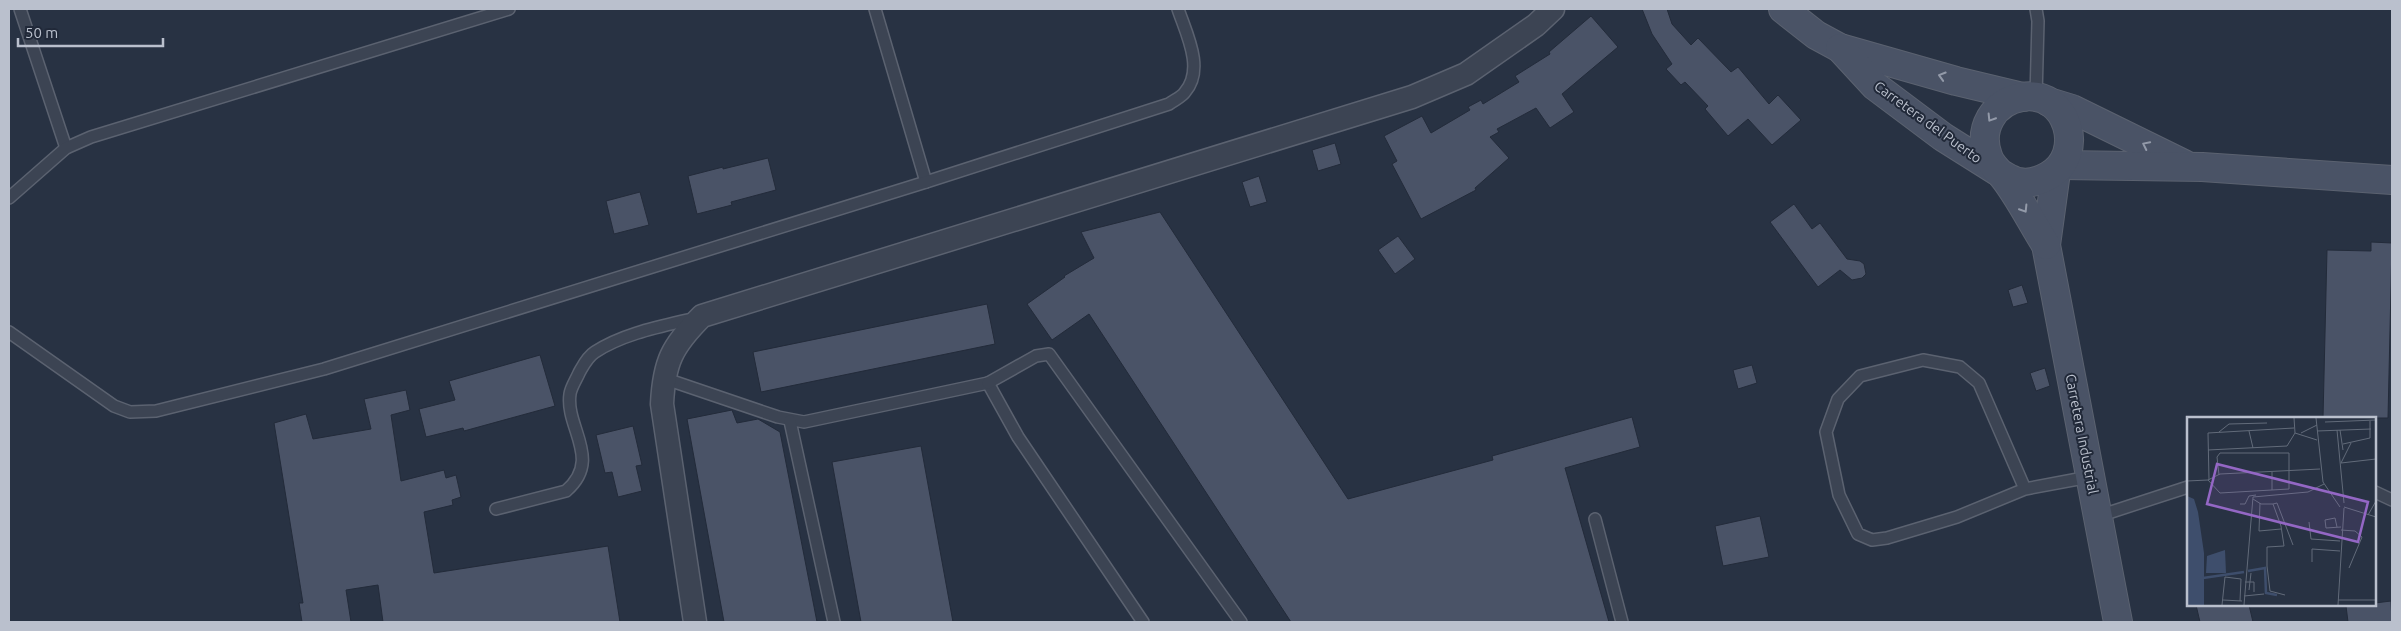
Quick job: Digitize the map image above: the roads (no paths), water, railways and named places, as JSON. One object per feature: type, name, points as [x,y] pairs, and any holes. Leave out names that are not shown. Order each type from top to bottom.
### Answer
[{"type":"main road","name":"Carretera del Puerto","points":[[1783,9],[1816,35],[1840,48],[1956,81],[2036,98],[2072,110],[2190,167]]},
{"type":"main road","name":"Carretera del Puerto","points":[[1840,48],[1875,86],[1943,137],[2000,173]]},
{"type":"main road","points":[[2036,98],[2062,114],[2070,130],[2069,149],[2059,169],[2038,181],[2019,182],[2000,173],[1988,159],[1984,143],[1986,126],[1994,112],[2007,101],[2036,98]]},
{"type":"main road","name":"Carretera del Puerto","points":[[2059,169],[2190,167],[2392,180]]},
{"type":"main road","name":"Carretera Industrial","points":[[2059,169],[2046,245],[2118,622]]},
{"type":"main road","name":"Carretera Industrial","points":[[2000,173],[2046,245]]},
{"type":"street","points":[[695,622],[662,404],[663,378],[680,338],[702,316],[1412,97],[1466,74],[1536,25],[1552,9]]},
{"type":"lane","points":[[20,9],[66,148]]},
{"type":"lane","points":[[9,198],[66,148],[91,137],[509,9]]},
{"type":"lane","points":[[875,9],[926,182]]},
{"type":"lane","points":[[9,332],[114,406],[130,412],[156,410],[324,369],[926,182],[1169,104],[1186,92],[1194,74],[1194,58],[1178,9]]},
{"type":"lane","points":[[2036,9],[2038,21],[2036,98]]},
{"type":"lane","points":[[496,509],[566,491],[574,484],[582,463],[583,453],[569,401],[570,392],[585,362],[594,352],[639,333],[702,316]]},
{"type":"lane","points":[[663,378],[790,421],[804,422],[988,383],[1036,356],[1049,354],[1241,622]]},
{"type":"lane","points":[[2025,489],[1979,383],[1960,367],[1923,360],[1860,376],[1838,398],[1826,432],[1839,495],[1858,534],[1872,540],[1888,538],[1957,517],[2025,489],[2090,477]]},
{"type":"lane","points":[[988,383],[1018,437],[1143,622]]},
{"type":"lane","points":[[790,421],[834,622]]},
{"type":"lane","points":[[2099,516],[2187,487]]},
{"type":"lane","points":[[2376,492],[2392,500]]},
{"type":"lane","points":[[1595,519],[1622,622]]}]
